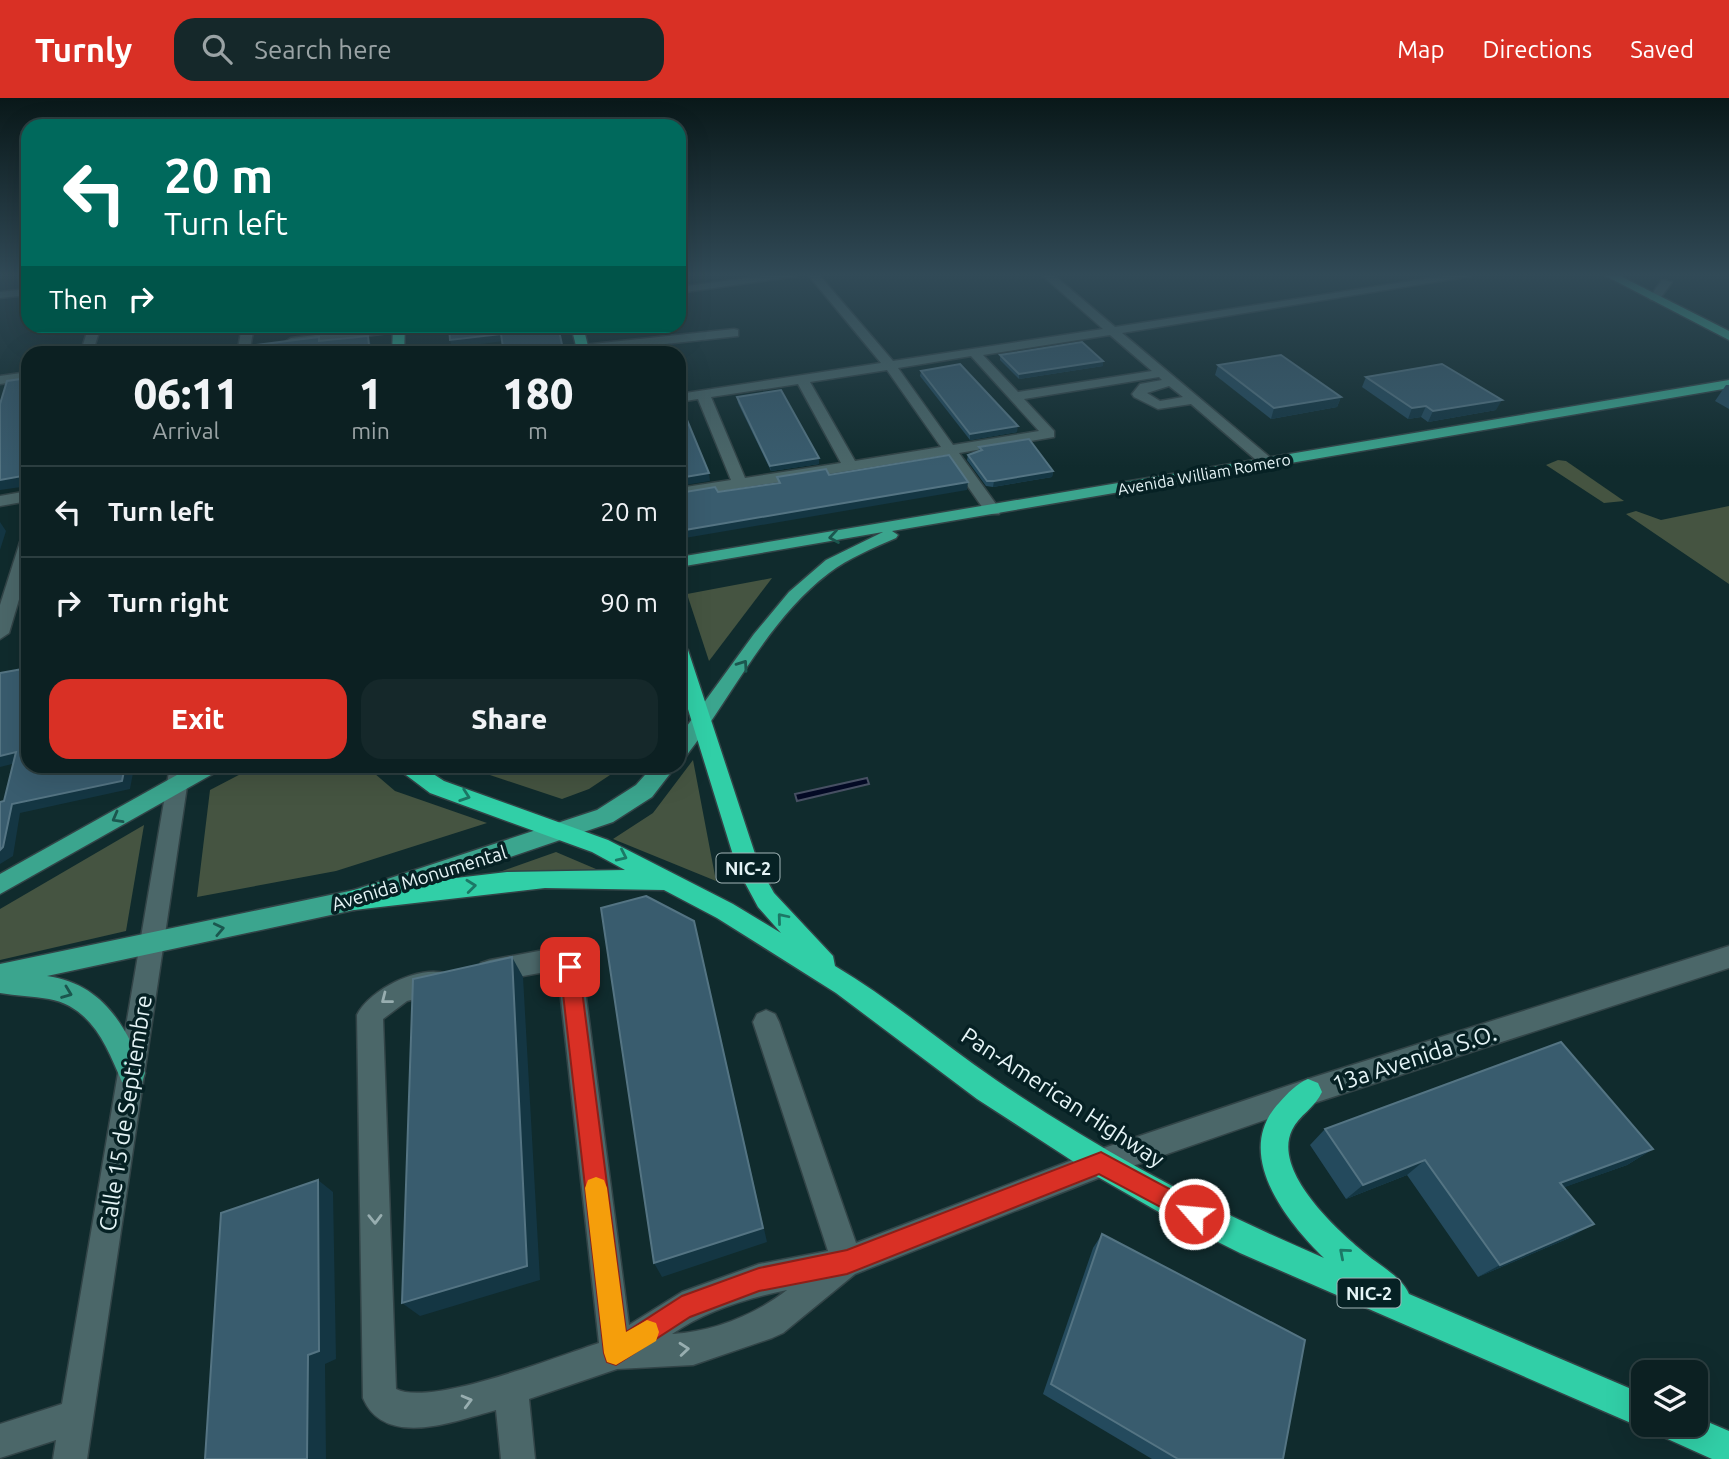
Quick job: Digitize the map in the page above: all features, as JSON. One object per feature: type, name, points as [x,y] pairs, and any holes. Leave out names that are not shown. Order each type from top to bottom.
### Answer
[{"type":"highway","name":"Pan-American Highway","points":[[686,671],[704,721],[748,868],[766,900],[845,985]]},
{"type":"highway","name":"Pan-American Highway","points":[[415,773],[437,787],[566,831],[676,883],[845,985],[987,1090],[1101,1163],[1251,1242],[1631,1407]]},
{"type":"highway","points":[[354,900],[557,877],[616,876],[676,883]]},
{"type":"highway","points":[[1308,1093],[1277,1128],[1275,1162],[1289,1194],[1316,1229],[1415,1312]]},
{"type":"highway","points":[[1702,1437],[1729,1449]]},
{"type":"main road","name":"Avenida William Romero","points":[[686,561],[993,511],[1729,384]]},
{"type":"main road","points":[[686,743],[786,607],[815,576],[858,549],[903,530],[949,517]]},
{"type":"main road","name":"Avenida Monumental","points":[[0,975],[354,900],[566,831],[618,809],[644,792],[660,773]]},
{"type":"main road","points":[[0,885],[178,775]]},
{"type":"main road","points":[[0,983],[56,988],[82,999],[112,1028],[132,1073]]},
{"type":"street","points":[[283,343],[308,340]]},
{"type":"street","points":[[623,346],[675,340]]},
{"type":"street","points":[[868,340],[889,364],[993,511]]},
{"type":"street","points":[[686,397],[1061,340]]},
{"type":"street","points":[[1122,340],[1267,462]]},
{"type":"street","points":[[686,491],[1049,434],[974,352]]},
{"type":"street","points":[[0,380],[21,377]]},
{"type":"street","points":[[1017,396],[1167,377]]},
{"type":"street","points":[[1167,377],[1145,387],[1139,394],[1158,405],[1194,400]]},
{"type":"street","points":[[801,378],[850,465]]},
{"type":"street","points":[[703,394],[740,483]]},
{"type":"street","points":[[0,500],[21,497]]},
{"type":"street","points":[[0,633],[21,565]]},
{"type":"street","name":"Calle 15 de Septiembre","points":[[70,1459],[178,775]]},
{"type":"street","name":"13a Avenida S.O.","points":[[847,1262],[1101,1163],[1729,957]]},
{"type":"street","points":[[616,1353],[570,967],[560,958],[548,958],[396,992],[381,1000],[370,1015],[380,1398],[400,1409],[425,1412],[511,1389],[616,1353],[682,1308],[759,1280],[847,1262]]},
{"type":"street","points":[[766,1023],[847,1262]]},
{"type":"street","points":[[616,1353],[693,1349],[772,1322],[847,1262]]},
{"type":"street","points":[[511,1389],[518,1459]]},
{"type":"street","points":[[0,1441],[77,1416]]},
{"type":"green space","points":[[1558,460],[1566,461],[1624,501],[1604,503],[1546,465]]},
{"type":"green space","points":[[1729,506],[1729,584],[1626,514],[1636,511],[1661,520]]},
{"type":"green space","points":[[772,578],[709,661],[687,594]]},
{"type":"green space","points":[[693,760],[716,881],[613,839],[653,813],[683,773],[686,773]]},
{"type":"green space","points":[[243,773],[374,773],[395,791],[487,823],[336,871],[197,897],[210,790]]},
{"type":"green space","points":[[484,773],[613,773],[589,789],[562,799]]},
{"type":"green space","points":[[144,825],[126,931],[0,960],[0,909]]},
{"type":"green space","points":[[556,852],[603,872],[534,871],[488,876]]},
{"type":"water","points":[[867,778],[869,784],[797,801],[795,794]]},
{"type":"building","points":[[299,340],[368,340],[369,346],[248,346]]},
{"type":"building","points":[[502,340],[561,340],[562,346],[503,346]]},
{"type":"building","points":[[1082,342],[1103,361],[1019,374],[1000,355]]},
{"type":"building","points":[[1281,355],[1341,397],[1274,408],[1218,365]]},
{"type":"building","points":[[960,364],[1018,426],[970,434],[921,371]]},
{"type":"building","points":[[1442,364],[1502,400],[1433,411],[1426,406],[1412,408],[1366,377]]},
{"type":"building","points":[[21,379],[21,476],[0,480],[0,404],[7,381]]},
{"type":"building","points":[[781,390],[819,458],[770,466],[737,397]]},
{"type":"building","points":[[686,417],[709,473],[686,477]]},
{"type":"building","points":[[1029,439],[1053,471],[987,481],[968,455],[982,450],[979,447]]},
{"type":"building","points":[[949,455],[968,482],[686,530],[686,492],[715,487],[718,492],[780,483],[777,477],[826,469],[829,475]]},
{"type":"building","points":[[21,669],[21,773],[124,773],[122,781],[12,804],[3,847],[0,850],[0,802],[4,801],[16,752],[0,756],[0,673]]},
{"type":"building","points":[[646,896],[694,921],[763,1228],[654,1263],[601,908]]},
{"type":"building","points":[[512,957],[527,1266],[402,1303],[413,979]]},
{"type":"building","points":[[1561,1042],[1653,1149],[1560,1183],[1594,1224],[1500,1265],[1425,1160],[1363,1185],[1325,1129]]},
{"type":"building","points":[[318,1180],[319,1351],[308,1355],[307,1459],[205,1459],[221,1213]]},
{"type":"building","points":[[1102,1234],[1305,1340],[1283,1459],[1178,1459],[1051,1384]]},
{"type":"slow traffic","points":[[596,1188],[616,1353],[647,1332]]},
{"type":"route","points":[[570,967],[616,1353],[682,1308],[759,1280],[847,1262],[1101,1163],[1194,1214]]}]
